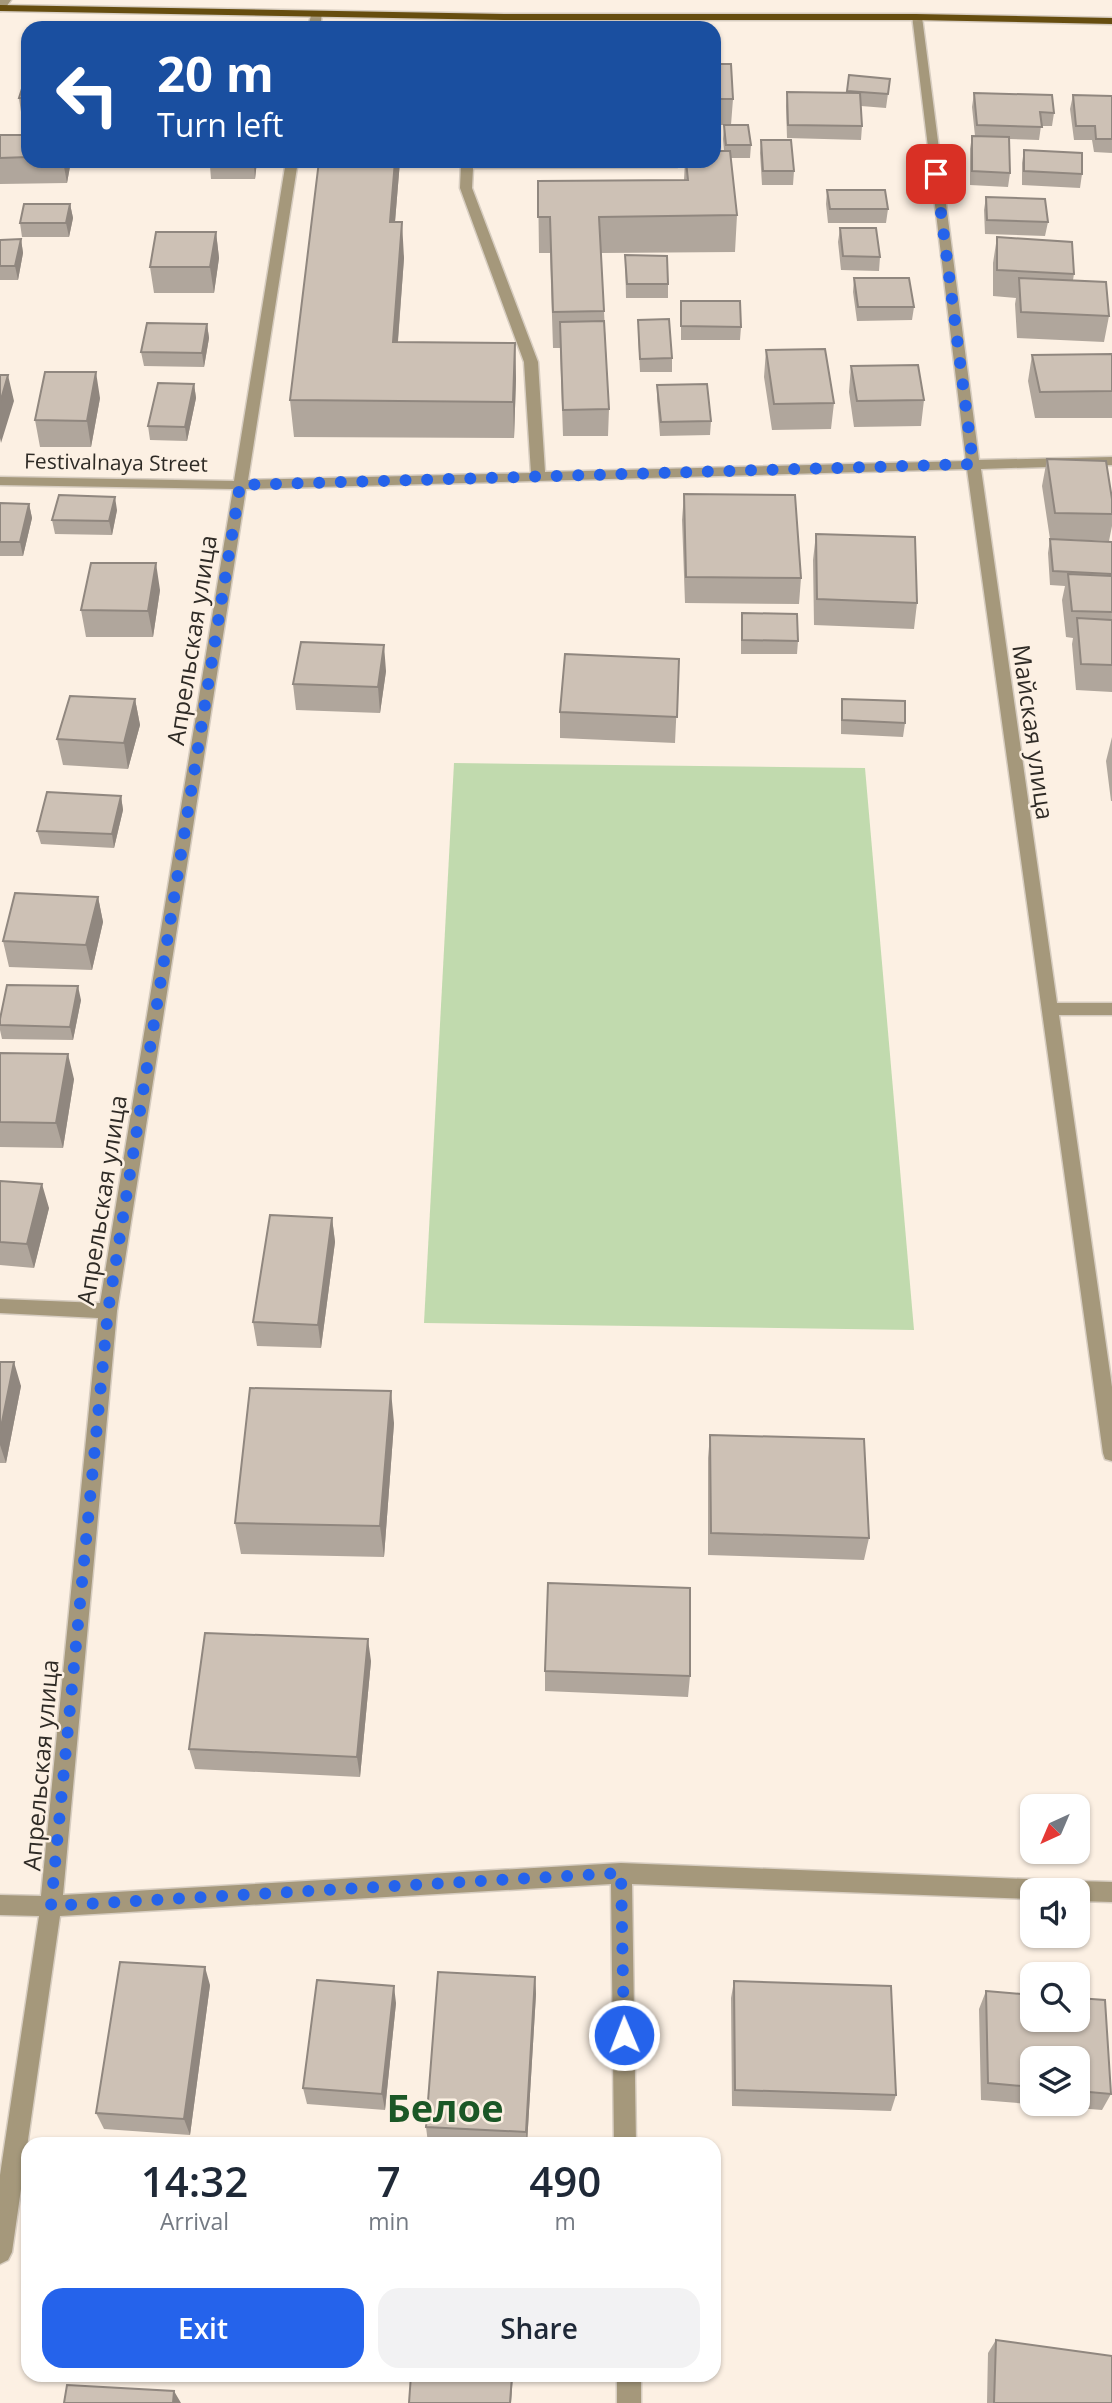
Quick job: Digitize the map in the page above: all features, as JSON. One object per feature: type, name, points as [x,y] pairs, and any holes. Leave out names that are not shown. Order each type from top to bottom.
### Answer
[{"type":"main road","points":[[0,8],[504,17],[916,17],[1112,21]]},
{"type":"street","points":[[0,8],[5,0]]},
{"type":"street","points":[[315,21],[316,13]]},
{"type":"street","name":"Майская улица","points":[[916,17],[973,464],[1050,1009],[1107,1379],[1112,1453]]},
{"type":"street","name":"Апрельская улица","points":[[0,2252],[51,1906],[108,1311],[291,168]]},
{"type":"street","points":[[467,168],[466,188],[531,362],[538,477]]},
{"type":"street","name":"Festivalnaya Street","points":[[0,481],[240,485],[1112,461]]},
{"type":"street","points":[[1050,1009],[1112,1009]]},
{"type":"street","points":[[0,1306],[108,1311]]},
{"type":"street","points":[[621,1873],[625,2137]]},
{"type":"street","points":[[0,1905],[51,1906],[621,1873],[1020,1889]]},
{"type":"street","points":[[1090,1891],[1112,1892]]},
{"type":"street","points":[[629,2382],[629,2403]]},
{"type":"green space","points":[[454,763],[865,768],[914,1330],[424,1323]]},
{"type":"building","points":[[721,64],[731,64],[733,99],[721,99]]},
{"type":"building","points":[[849,75],[890,79],[888,94],[847,91]]},
{"type":"building","points":[[787,92],[860,93],[862,126],[788,125]]},
{"type":"building","points":[[974,93],[1052,95],[1054,113],[1040,112],[1042,127],[977,125]]},
{"type":"building","points":[[1073,95],[1112,96],[1112,139],[1096,139],[1095,126],[1076,126]]},
{"type":"building","points":[[724,125],[748,125],[751,145],[726,145]]},
{"type":"building","points":[[0,135],[21,135],[21,157],[0,158]]},
{"type":"building","points":[[972,136],[1009,137],[1010,173],[972,171]]},
{"type":"building","points":[[761,140],[791,140],[794,171],[763,171]]},
{"type":"building","points":[[1024,150],[1082,153],[1082,174],[1024,171]]},
{"type":"building","points":[[721,151],[730,151],[737,215],[599,217],[604,311],[553,312],[550,217],[538,217],[538,181],[688,180],[687,168],[721,168]]},
{"type":"building","points":[[318,168],[394,168],[390,222],[402,222],[393,342],[515,343],[513,402],[290,400]]},
{"type":"building","points":[[827,190],[885,190],[888,209],[830,209]]},
{"type":"building","points":[[986,197],[1045,199],[1048,222],[987,220]]},
{"type":"building","points":[[24,204],[70,204],[66,223],[20,223]]},
{"type":"building","points":[[840,228],[876,228],[880,257],[843,256]]},
{"type":"building","points":[[156,232],[216,232],[210,267],[150,267]]},
{"type":"building","points":[[997,237],[1072,242],[1074,274],[997,270]]},
{"type":"building","points":[[21,239],[15,266],[0,266],[0,240]]},
{"type":"building","points":[[625,255],[667,256],[668,284],[627,284]]},
{"type":"building","points":[[854,278],[909,278],[914,307],[858,307]]},
{"type":"building","points":[[1019,278],[1106,282],[1109,316],[1021,312]]},
{"type":"building","points":[[681,301],[740,301],[741,327],[681,326]]},
{"type":"building","points":[[669,319],[672,358],[640,359],[638,320]]},
{"type":"building","points":[[604,321],[609,409],[563,410],[560,322]]},
{"type":"building","points":[[147,323],[207,324],[202,353],[141,352]]},
{"type":"building","points":[[825,349],[834,403],[774,404],[766,350]]},
{"type":"building","points":[[1112,354],[1112,391],[1040,392],[1032,355]]},
{"type":"building","points":[[918,365],[924,400],[857,401],[851,366]]},
{"type":"building","points":[[45,372],[96,372],[87,421],[35,420]]},
{"type":"building","points":[[0,375],[8,375],[0,403]]},
{"type":"building","points":[[158,383],[194,384],[185,427],[148,426]]},
{"type":"building","points":[[707,384],[711,421],[661,422],[657,385]]},
{"type":"building","points":[[1047,459],[1106,461],[1112,514],[1055,513]]},
{"type":"building","points":[[684,494],[795,495],[801,578],[686,577]]},
{"type":"building","points":[[59,495],[115,497],[109,521],[52,520]]},
{"type":"building","points":[[0,503],[29,504],[20,542],[0,542]]},
{"type":"building","points":[[816,534],[915,537],[917,603],[817,599]]},
{"type":"building","points":[[1050,539],[1112,542],[1112,574],[1053,571]]},
{"type":"building","points":[[91,563],[156,563],[148,611],[81,610]]},
{"type":"building","points":[[1068,574],[1112,576],[1112,612],[1072,611]]},
{"type":"building","points":[[742,613],[797,614],[798,641],[742,640]]},
{"type":"building","points":[[1077,618],[1112,620],[1112,665],[1081,664]]},
{"type":"building","points":[[301,642],[384,645],[378,687],[293,684]]},
{"type":"building","points":[[565,654],[679,659],[677,717],[560,712]]},
{"type":"building","points":[[70,696],[135,699],[124,743],[57,739]]},
{"type":"building","points":[[842,699],[905,701],[905,723],[842,720]]},
{"type":"building","points":[[47,792],[121,796],[112,834],[37,831]]},
{"type":"building","points":[[15,893],[98,897],[86,945],[3,941]]},
{"type":"building","points":[[7,985],[78,986],[70,1027],[0,1025]]},
{"type":"building","points":[[0,1053],[68,1054],[56,1123],[0,1122]]},
{"type":"building","points":[[0,1181],[42,1184],[27,1244],[0,1242]]},
{"type":"building","points":[[270,1215],[332,1218],[318,1325],[253,1322]]},
{"type":"building","points":[[0,1362],[14,1362],[0,1432]]},
{"type":"building","points":[[250,1388],[391,1391],[380,1526],[235,1523]]},
{"type":"building","points":[[710,1435],[864,1439],[869,1538],[711,1533]]},
{"type":"building","points":[[548,1583],[690,1588],[690,1676],[545,1671]]},
{"type":"building","points":[[205,1633],[368,1639],[357,1757],[189,1749]]},
{"type":"building","points":[[120,1962],[205,1967],[184,2119],[96,2113]]},
{"type":"building","points":[[438,1972],[535,1977],[526,2132],[426,2127]]},
{"type":"building","points":[[317,1980],[394,1986],[382,2094],[303,2088]]},
{"type":"building","points":[[734,1981],[891,1986],[896,2095],[735,2090]]},
{"type":"building","points":[[986,1991],[1020,1994],[1020,2032],[1090,2032],[1090,1999],[1105,2000],[1111,2094],[1090,2092],[1090,2046],[1020,2046],[1020,2086],[988,2083]]},
{"type":"building","points":[[996,2340],[1112,2356],[1112,2403],[994,2403]]},
{"type":"building","points":[[410,2382],[512,2382],[510,2403],[409,2403]]},
{"type":"building","points":[[67,2385],[174,2391],[173,2403],[64,2403]]},
{"type":"district","name":"Белое","points":[[445,2107]]},
{"type":"route","points":[[624,2035],[621,1873],[51,1906],[108,1311],[240,485],[973,464],[936,174]]}]
